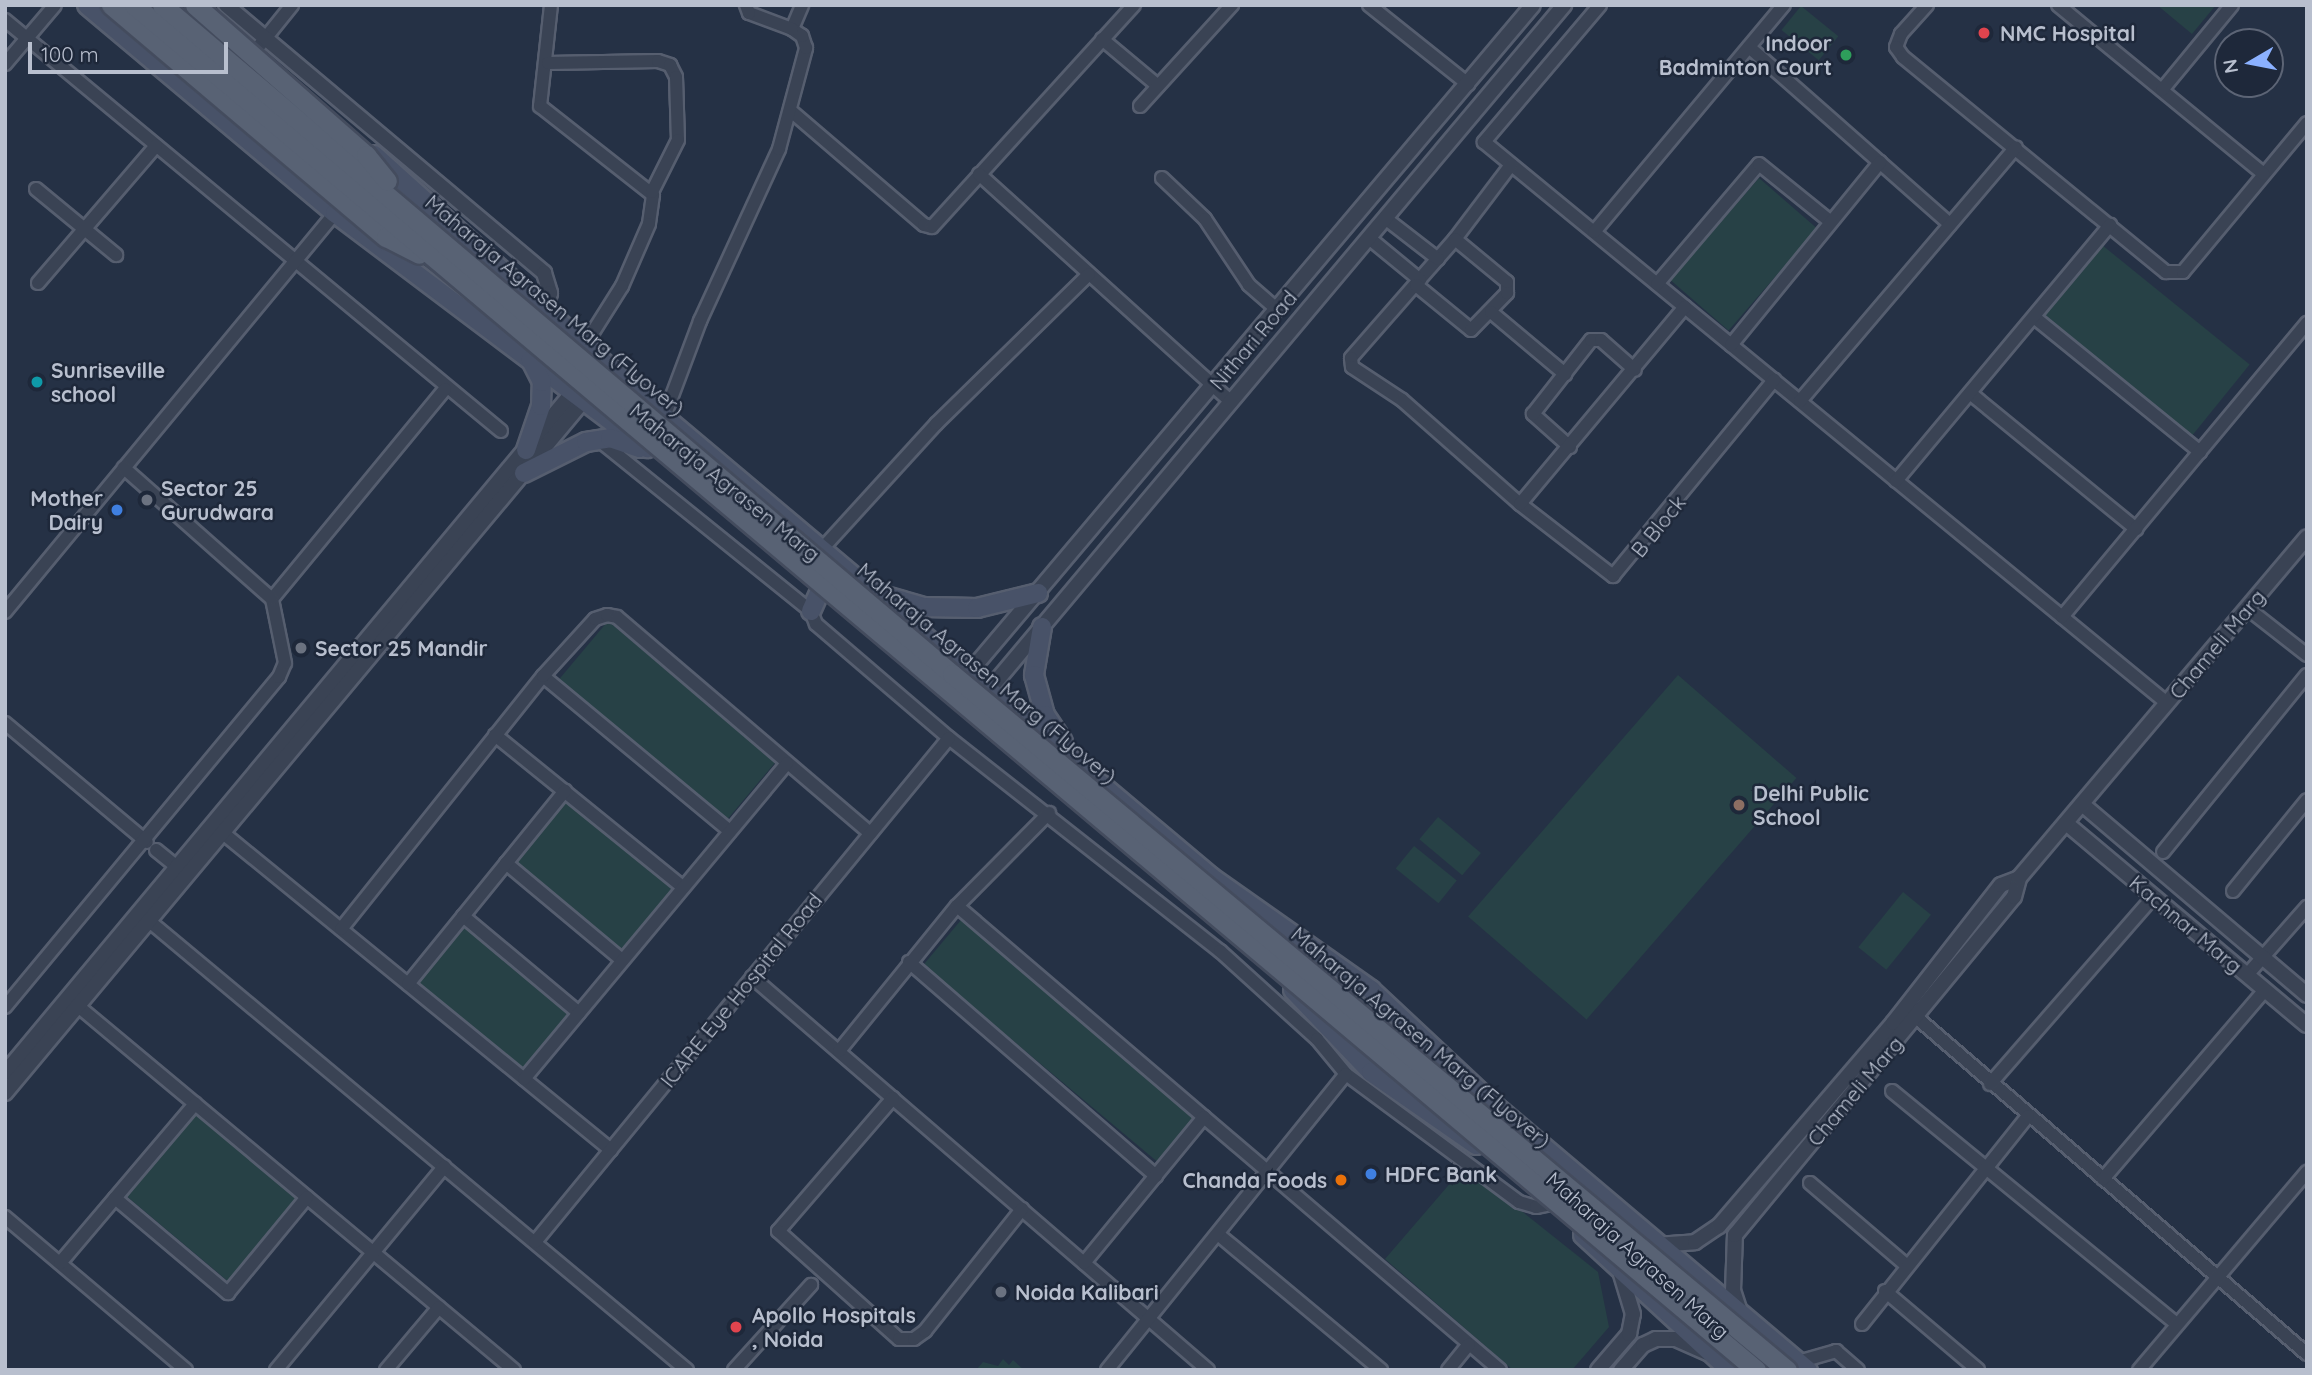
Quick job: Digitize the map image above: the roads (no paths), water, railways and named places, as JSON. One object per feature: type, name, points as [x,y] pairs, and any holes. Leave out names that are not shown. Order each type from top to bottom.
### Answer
[{"type":"main road","name":"Maharaja Agrasen Marg","points":[[87,5],[335,213],[528,355],[821,589],[1280,976],[1371,1072],[1551,1203],[1619,1270],[1730,1370]]},
{"type":"main road","points":[[111,5],[386,237],[451,271]]},
{"type":"main road","name":"Maharaja Agrasen Marg (Flyover)","points":[[134,5],[1756,1370]]},
{"type":"main road","name":"Maharaja Agrasen Marg (Flyover)","points":[[162,5],[412,212],[974,692],[1796,1368]]},
{"type":"main road","points":[[195,5],[366,155],[412,212]]},
{"type":"main road","name":"Maharaja Agrasen Marg","points":[[208,5],[262,43],[583,348],[821,550],[971,672],[1211,877],[1371,990],[1494,1105],[1741,1317],[1796,1368]]},
{"type":"main road","points":[[526,450],[541,406],[542,382],[528,355]]},
{"type":"main road","points":[[524,473],[599,440],[610,438],[655,454]]},
{"type":"main road","points":[[811,611],[821,589]]},
{"type":"main road","points":[[875,593],[923,607],[977,608],[1038,593]]},
{"type":"main road","points":[[1042,627],[1034,675],[1045,715],[1073,758]]},
{"type":"main road","points":[[1280,976],[1278,955],[1285,944],[1303,942]]},
{"type":"main road","points":[[1446,1125],[1439,1108],[1393,1072],[1395,1053],[1415,1047],[1494,1105]]},
{"type":"street","points":[[5,64],[55,5]]},
{"type":"street","points":[[226,5],[262,43],[544,273],[550,293],[545,313]]},
{"type":"street","points":[[210,107],[292,5]]},
{"type":"street","points":[[551,5],[548,63],[539,95],[545,114],[652,192]]},
{"type":"street","points":[[664,417],[791,111],[806,48],[803,36],[792,29],[749,13],[746,5]]},
{"type":"street","points":[[792,29],[802,5]]},
{"type":"street","points":[[791,111],[925,225],[939,223],[979,174],[1134,5]]},
{"type":"street","points":[[1140,106],[1232,5]]},
{"type":"street","points":[[1369,5],[1468,85]]},
{"type":"street","name":"Nithari Road","points":[[947,695],[971,672],[1395,174],[1533,5]]},
{"type":"street","points":[[969,714],[1564,5]]},
{"type":"street","points":[[1600,5],[1484,142],[2167,703]]},
{"type":"street","points":[[1594,232],[1784,5]]},
{"type":"street","points":[[1927,5],[1901,34],[1896,47],[1903,57],[2166,272],[2183,272],[2307,123]]},
{"type":"street","points":[[2058,5],[2264,174]]},
{"type":"street","points":[[2162,90],[2232,5]]},
{"type":"street","points":[[5,20],[445,388],[501,431]]},
{"type":"street","points":[[1102,39],[1158,86]]},
{"type":"street","points":[[1749,47],[1950,224]]},
{"type":"street","points":[[548,63],[658,61],[670,65],[676,76],[678,140],[652,192],[651,216],[633,260],[614,301],[583,348]]},
{"type":"street","points":[[38,283],[156,146]]},
{"type":"street","points":[[1800,401],[2016,147]]},
{"type":"street","points":[[1731,345],[1880,162]]},
{"type":"street","points":[[1657,284],[1759,163],[1831,222]]},
{"type":"street","name":"B Block","points":[[1511,165],[1455,239],[1351,358],[1352,367],[1402,400],[1520,504],[1612,576],[1774,380]]},
{"type":"street","points":[[979,174],[1231,402]]},
{"type":"street","points":[[1395,174],[1411,187]]},
{"type":"street","points":[[1162,178],[1205,219],[1249,285],[1278,310]]},
{"type":"street","points":[[36,188],[116,255]]},
{"type":"street","points":[[5,612],[335,213]]},
{"type":"street","points":[[1385,218],[1438,259]]},
{"type":"street","points":[[1896,481],[2110,225]]},
{"type":"street","points":[[1369,238],[1471,330],[1507,293],[1507,282],[1455,239]]},
{"type":"street","points":[[821,550],[936,424],[1089,274]]},
{"type":"street","points":[[1520,504],[1635,370],[1685,307]]},
{"type":"street","points":[[1491,312],[1565,374]]},
{"type":"street","points":[[2034,317],[2200,452]]},
{"type":"street","points":[[2062,617],[2307,323]]},
{"type":"street","points":[[1570,447],[1533,414],[1565,374],[1596,339],[1635,370]]},
{"type":"street","points":[[272,599],[445,388]]},
{"type":"street","points":[[1970,393],[2136,529]]},
{"type":"street","points":[[5,1073],[144,917],[526,450],[579,396]]},
{"type":"street","points":[[182,871],[223,833],[524,473],[579,396]]},
{"type":"street","points":[[599,440],[811,611],[816,624],[949,738],[1049,813],[1220,951],[1317,1039],[1346,1074],[1518,1202],[1536,1207],[1551,1203]]},
{"type":"street","points":[[5,1007],[149,844],[279,677],[285,646],[272,599],[124,468]]},
{"type":"street","name":"Chameli Marg","points":[[1741,1317],[1733,1291],[1735,1235],[1911,1012],[2001,885],[2019,878],[2307,537]]},
{"type":"street","points":[[2247,608],[2307,655]]},
{"type":"street","points":[[341,929],[543,676],[595,619],[617,617],[870,833]]},
{"type":"street","points":[[2163,852],[2307,675]]},
{"type":"street","points":[[543,676],[730,831]]},
{"type":"street","points":[[5,723],[182,871]]},
{"type":"street","points":[[495,735],[684,887]]},
{"type":"street","name":"ICARE Eye Hospital Road","points":[[535,1242],[949,738]]},
{"type":"street","points":[[524,1079],[787,763]]},
{"type":"street","points":[[408,984],[565,791]]},
{"type":"street","points":[[2233,891],[2307,800]]},
{"type":"street","name":"Kachnar Marg","points":[[2082,804],[2307,995]]},
{"type":"street","points":[[839,1051],[957,906],[1049,813]]},
{"type":"street","name":"Kachnar Marg","points":[[2066,823],[2307,1025]]},
{"type":"street","points":[[223,833],[611,1150]]},
{"type":"street","points":[[506,863],[622,960]]},
{"type":"street","points":[[1990,1084],[2154,896]]},
{"type":"street","points":[[957,906],[1500,1370]]},
{"type":"street","points":[[2247,975],[2307,906]]},
{"type":"street","points":[[463,916],[579,1013]]},
{"type":"street","points":[[5,1093],[78,1006],[144,917]]},
{"type":"street","points":[[144,917],[687,1370]]},
{"type":"street","points":[[909,962],[1156,1176]]},
{"type":"street","points":[[752,977],[1208,1370]]},
{"type":"street","points":[[2103,1180],[2265,990]]},
{"type":"street","points":[[78,1006],[514,1370]]},
{"type":"street","points":[[1911,1012],[1990,1084],[2307,1354]]},
{"type":"street","name":"Chameli Marg","points":[[1656,1245],[1695,1242],[1719,1226],[1911,1012]]},
{"type":"street","points":[[1107,1370],[1270,1174],[1346,1074]]},
{"type":"street","points":[[1892,1091],[2177,1324]]},
{"type":"street","points":[[893,1098],[778,1231],[899,1339],[914,1339],[925,1331],[1022,1209]]},
{"type":"street","points":[[60,1264],[195,1104]]},
{"type":"street","points":[[1862,1324],[1885,1291],[2028,1116]]},
{"type":"street","points":[[1084,1263],[1204,1117]]},
{"type":"street","points":[[276,1370],[444,1167]]},
{"type":"street","points":[[2138,1370],[2307,1172]]},
{"type":"street","points":[[1810,1184],[1906,1265]]},
{"type":"street","points":[[115,1198],[228,1293],[307,1197]]},
{"type":"street","points":[[5,1217],[186,1370]]},
{"type":"street","points":[[1219,1235],[1381,1370]]},
{"type":"street","points":[[1601,1368],[1629,1334],[1633,1314],[1619,1270]]},
{"type":"street","points":[[734,1370],[811,1285]]},
{"type":"street","points":[[1885,1291],[1978,1370]]},
{"type":"street","points":[[391,1368],[439,1307]]},
{"type":"street","points":[[1621,1370],[1643,1345],[1656,1339],[1676,1339],[1715,1356]]},
{"type":"street","points":[[1448,1370],[1469,1344]]},
{"type":"street","points":[[1796,1368],[1836,1351],[1858,1370]]},
{"type":"place","name":"NMC Hospital","points":[[1984,33]]},
{"type":"place","name":"Indoor Badminton Court","points":[[1846,55]]},
{"type":"place","name":"Sunriseville school","points":[[37,382]]},
{"type":"place","name":"Sector 25 Gurudwara","points":[[147,500]]},
{"type":"place","name":"Mother Dairy","points":[[117,510]]},
{"type":"place","name":"Sector 25 Mandir","points":[[301,648]]},
{"type":"place","name":"Delhi Public School","points":[[1739,805]]},
{"type":"place","name":"HDFC Bank","points":[[1371,1174]]},
{"type":"place","name":"Chanda Foods","points":[[1341,1180]]},
{"type":"place","name":"Noida Kalibari","points":[[1001,1292]]},
{"type":"place","name":"Apollo Hospitals , Noida","points":[[736,1327]]}]
